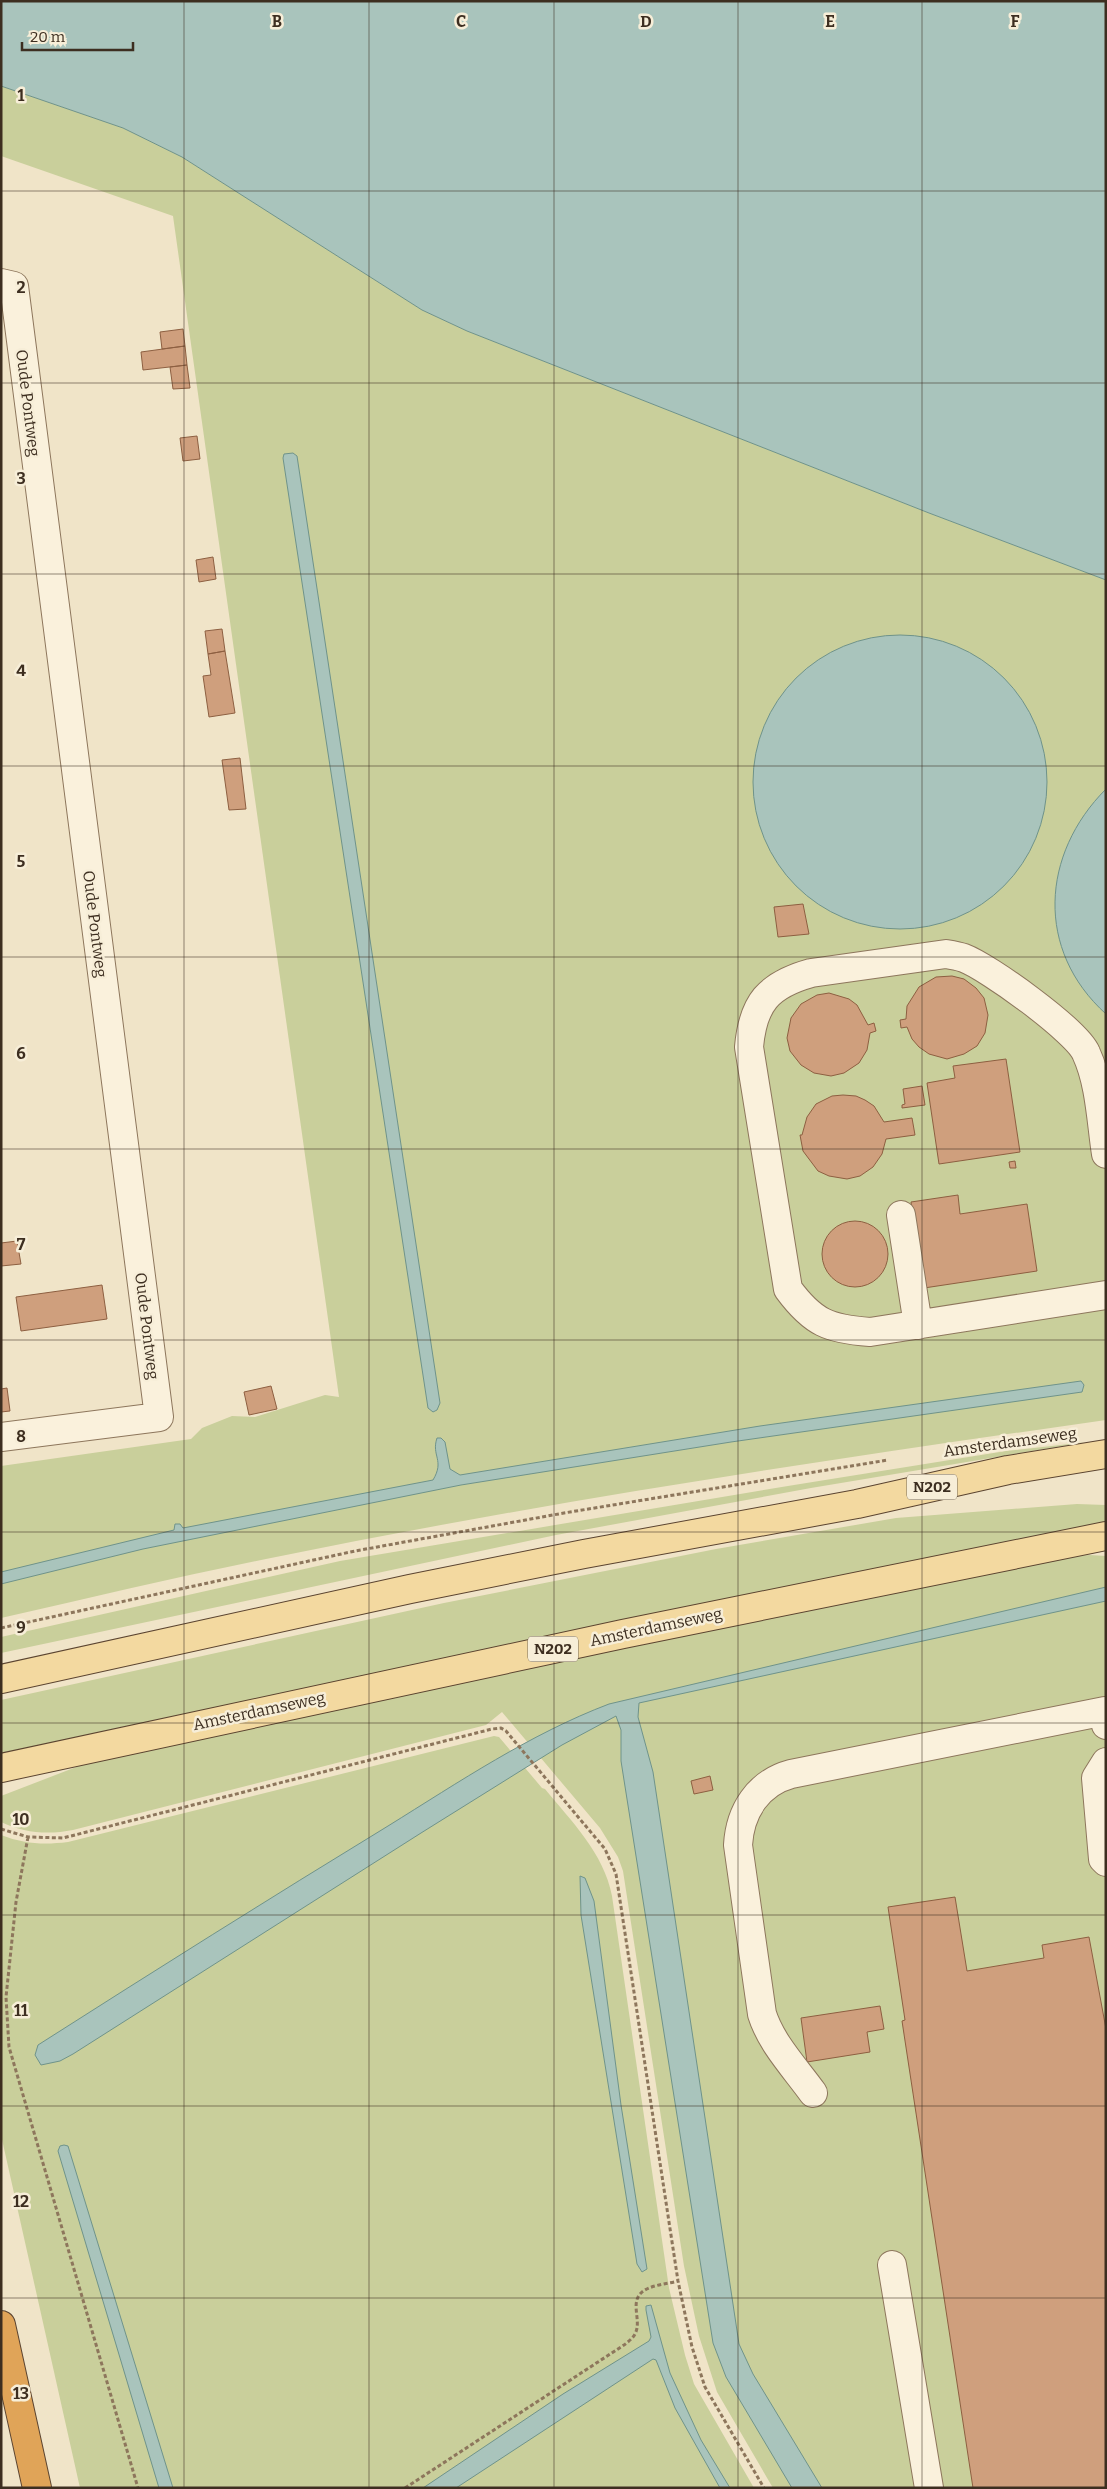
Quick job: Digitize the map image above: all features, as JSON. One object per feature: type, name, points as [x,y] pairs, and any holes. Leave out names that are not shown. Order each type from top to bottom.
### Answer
[{"type":"highway","points":[[1,2325],[37,2488]]},
{"type":"main road","name":"Amsterdamseweg","points":[[1,1679],[420,1587],[584,1554],[857,1504],[1008,1470],[1106,1454]]},
{"type":"main road","name":"Amsterdamseweg","points":[[1,1768],[623,1634],[1106,1536]]},
{"type":"street","name":"Oude Pontweg","points":[[1,283],[14,286],[158,1417],[1,1437]]},
{"type":"street","points":[[1106,1154],[1094,1083],[1086,1052],[1070,1031],[984,969],[964,958],[946,954],[811,973],[789,979],[771,991],[759,1005],[754,1018],[749,1047],[788,1289],[801,1306],[818,1320],[840,1330],[870,1332],[1106,1295]]},
{"type":"street","points":[[901,1215],[918,1325]]},
{"type":"street","points":[[813,2092],[771,2036],[762,2014],[738,1845],[740,1822],[760,1790],[769,1782],[791,1774],[1105,1715]]},
{"type":"street","points":[[1106,1762],[1096,1778],[1103,1859],[1106,1862]]},
{"type":"street","points":[[892,2265],[929,2488]]},
{"type":"path","points":[[1,1628],[365,1549],[564,1513],[895,1459]]},
{"type":"path","points":[[1,1829],[28,1838],[63,1838],[492,1729],[501,1728],[506,1731],[605,1849],[616,1874],[678,2281],[692,2347],[705,2387],[764,2488]]},
{"type":"path","points":[[28,1838],[16,1902],[6,1997],[9,2047],[138,2488]]},
{"type":"path","points":[[406,2488],[624,2345],[635,2334],[638,2321],[635,2306],[641,2293],[650,2288],[678,2281]]},
{"type":"green space","points":[[1,86],[123,128],[182,157],[422,310],[467,331],[929,513],[1106,580],[1106,1420],[684,1483],[475,1519],[233,1566],[1,1618],[1,1466],[191,1439],[202,1428],[232,1416],[255,1417],[325,1395],[339,1397],[173,216],[1,156]]},
{"type":"green space","points":[[1087,1442],[811,1488],[556,1535],[1,1653],[1,1637],[340,1561],[1006,1451]]},
{"type":"green space","points":[[1077,1504],[1106,1505],[1106,1525],[1,1755],[1,1700],[444,1603],[716,1549],[896,1518]]},
{"type":"green space","points":[[1070,1556],[1106,1556],[1106,2488],[773,2488],[717,2392],[699,2336],[684,2266],[623,1871],[618,1857],[600,1828],[502,1712],[486,1725],[73,1830],[54,1832],[27,1831],[1,1822],[1,1796],[97,1759],[424,1688]]},
{"type":"green space","points":[[494,1736],[499,1737],[576,1826],[594,1852],[608,1880],[612,1896],[669,2288],[685,2355],[694,2384],[754,2488],[80,2488],[1,2135],[1,1835],[34,1843],[68,1842]]},
{"type":"water","points":[[1,1],[1106,1],[1106,580],[929,513],[467,331],[422,310],[182,157],[123,128],[1,86]]},
{"type":"water","points":[[293,453],[297,456],[440,1403],[437,1410],[433,1412],[428,1408],[283,458],[284,454]]},
{"type":"water","points":[[900,635],[929,638],[956,647],[981,660],[1004,678],[1022,701],[1035,726],[1044,753],[1047,782],[1044,811],[1035,838],[1022,863],[1004,886],[981,904],[956,917],[929,926],[900,929],[871,926],[844,917],[819,904],[796,886],[778,863],[765,838],[756,811],[753,782],[756,753],[765,726],[778,701],[796,678],[819,660],[844,647],[871,638]]},
{"type":"water","points":[[1106,789],[1106,1014],[1083,989],[1067,961],[1058,932],[1055,902],[1059,872],[1069,843],[1084,815]]},
{"type":"water","points":[[1081,1381],[1084,1385],[1082,1392],[731,1442],[461,1485],[143,1549],[1,1584],[1,1572],[174,1530],[175,1524],[180,1524],[183,1528],[433,1480],[438,1468],[437,1438],[441,1438],[445,1442],[450,1469],[460,1475],[760,1426]]},
{"type":"water","points":[[1106,1587],[1106,1601],[639,1703],[638,1717],[653,1772],[739,2344],[753,2374],[822,2488],[792,2488],[726,2377],[713,2343],[621,1761],[621,1730],[616,1716],[562,1745],[73,2054],[60,2061],[41,2065],[35,2055],[38,2045],[256,1907],[468,1776],[523,1744],[580,1716],[609,1704]]},
{"type":"water","points":[[580,1876],[585,1878],[594,1901],[621,2105],[647,2269],[642,2272],[637,2264],[581,1915]]},
{"type":"water","points":[[60,2146],[68,2146],[173,2488],[159,2488],[58,2151]]},
{"type":"water","points":[[651,2305],[670,2373],[701,2440],[730,2488],[720,2488],[675,2408],[656,2360],[653,2359],[456,2488],[423,2488],[563,2394],[649,2341],[651,2337],[646,2306]]},
{"type":"building","points":[[183,329],[185,346],[162,349],[160,332]]},
{"type":"building","points":[[185,346],[187,365],[143,370],[141,352]]},
{"type":"building","points":[[187,365],[190,388],[173,389],[170,367]]},
{"type":"building","points":[[197,436],[200,459],[183,461],[180,438]]},
{"type":"building","points":[[213,557],[216,579],[199,582],[196,560]]},
{"type":"building","points":[[222,629],[225,651],[208,654],[205,631]]},
{"type":"building","points":[[225,651],[235,713],[209,717],[203,676],[211,675],[208,654]]},
{"type":"building","points":[[240,758],[246,809],[229,810],[222,760]]},
{"type":"building","points":[[803,904],[809,934],[778,937],[774,907]]},
{"type":"building","points":[[952,976],[964,979],[976,988],[984,998],[988,1015],[985,1033],[977,1046],[964,1054],[947,1059],[929,1054],[919,1047],[912,1039],[907,1027],[901,1028],[900,1020],[906,1019],[907,1006],[919,987],[936,977]]},
{"type":"building","points":[[829,993],[849,999],[857,1005],[868,1025],[874,1023],[876,1031],[870,1033],[867,1050],[859,1063],[844,1073],[831,1076],[814,1073],[801,1065],[790,1051],[787,1038],[791,1018],[801,1004],[817,995]]},
{"type":"building","points":[[1006,1059],[1020,1152],[939,1164],[927,1083],[955,1078],[953,1066]]},
{"type":"building","points":[[922,1086],[925,1105],[902,1108],[902,1105],[905,1104],[903,1089]]},
{"type":"building","points":[[832,1096],[856,1096],[865,1100],[874,1106],[884,1122],[912,1118],[915,1135],[886,1139],[882,1154],[873,1167],[860,1176],[847,1179],[829,1176],[818,1171],[803,1151],[800,1135],[802,1135],[807,1117],[816,1104]]},
{"type":"building","points":[[1015,1161],[1016,1168],[1010,1168],[1009,1162]]},
{"type":"building","points":[[958,1195],[960,1214],[1027,1204],[1037,1271],[924,1288],[911,1202]]},
{"type":"building","points":[[855,1221],[868,1224],[878,1231],[885,1241],[888,1254],[885,1267],[878,1277],[868,1284],[855,1287],[842,1284],[832,1277],[825,1267],[822,1254],[825,1241],[832,1231],[842,1224]]},
{"type":"building","points":[[17,1241],[21,1264],[1,1266],[1,1243]]},
{"type":"building","points":[[102,1285],[107,1319],[21,1331],[16,1297]]},
{"type":"building","points":[[271,1386],[277,1409],[249,1415],[244,1392]]},
{"type":"building","points":[[7,1388],[10,1411],[1,1412],[1,1389]]},
{"type":"building","points":[[710,1776],[713,1790],[694,1794],[691,1781]]},
{"type":"building","points":[[955,1897],[967,1971],[1044,1958],[1042,1945],[1089,1937],[1106,2029],[1106,2488],[973,2488],[902,2021],[905,2020],[888,1907]]},
{"type":"building","points":[[880,2006],[884,2029],[867,2032],[870,2052],[807,2062],[801,2018]]}]
